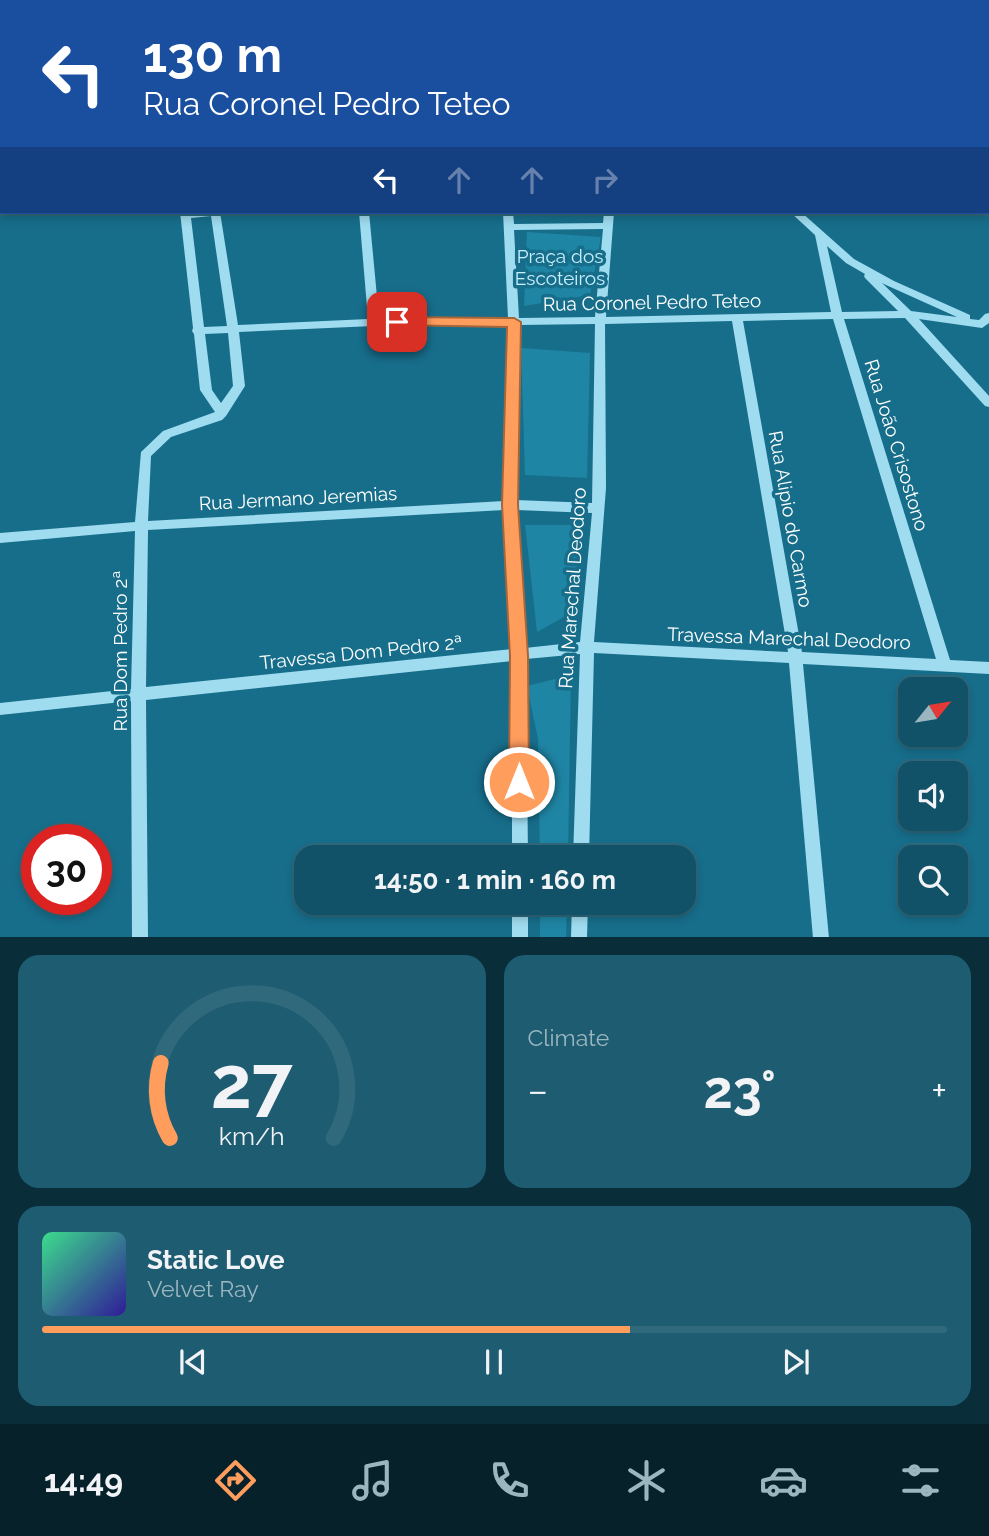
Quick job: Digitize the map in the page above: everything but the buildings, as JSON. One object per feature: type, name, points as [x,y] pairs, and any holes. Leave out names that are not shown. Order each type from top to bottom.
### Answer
[{"type":"street","points":[[185,214],[206,390],[222,413],[239,386],[233,327],[215,214]]},
{"type":"street","points":[[364,214],[374,322]]},
{"type":"street","points":[[508,214],[514,322],[510,505],[519,656],[520,845]]},
{"type":"street","name":"Rua Marechal Deodoro","points":[[582,845],[586,647],[598,508],[600,320],[609,214]]},
{"type":"street","points":[[797,214],[838,253],[858,265],[928,301],[986,322]]},
{"type":"street","points":[[508,227],[608,226]]},
{"type":"street","name":"Rua João Crisostono","points":[[820,236],[837,316],[944,663]]},
{"type":"street","points":[[858,265],[908,314],[989,403]]},
{"type":"street","name":"Rua Coronel Pedro Teteo","points":[[197,331],[233,327],[374,322],[908,314],[986,322]]},
{"type":"street","name":"Rua Alipio do Carmo","points":[[737,317],[796,660],[821,937]]},
{"type":"street","name":"Rua Dom Pedro 2ª","points":[[140,937],[138,693],[140,526],[145,455],[167,434],[209,422],[222,413]]},
{"type":"street","name":"Rua Jermano Jeremias","points":[[0,538],[140,526],[510,505],[598,508]]},
{"type":"street","name":"Travessa Marechal Deodoro","points":[[586,647],[796,660],[944,663],[989,668]]},
{"type":"street","name":"Travessa Dom Pedro 2ª","points":[[138,693],[519,656],[586,647]]},
{"type":"street","points":[[0,709],[138,693]]},
{"type":"street","points":[[520,915],[520,937]]},
{"type":"street","points":[[579,937],[580,915]]},
{"type":"green space","name":"Praça dos Escoteiros","points":[[527,232],[601,237],[590,295],[524,306]]},
{"type":"green space","points":[[521,348],[590,353],[587,478],[525,475]]},
{"type":"green space","points":[[525,525],[580,525],[575,611],[537,632]]},
{"type":"green space","points":[[571,675],[568,845],[540,845],[538,739],[527,686]]},
{"type":"green space","points":[[540,915],[567,915],[566,937],[540,937]]},
{"type":"route","points":[[397,322],[514,322],[510,505],[519,656],[519,782]]}]
